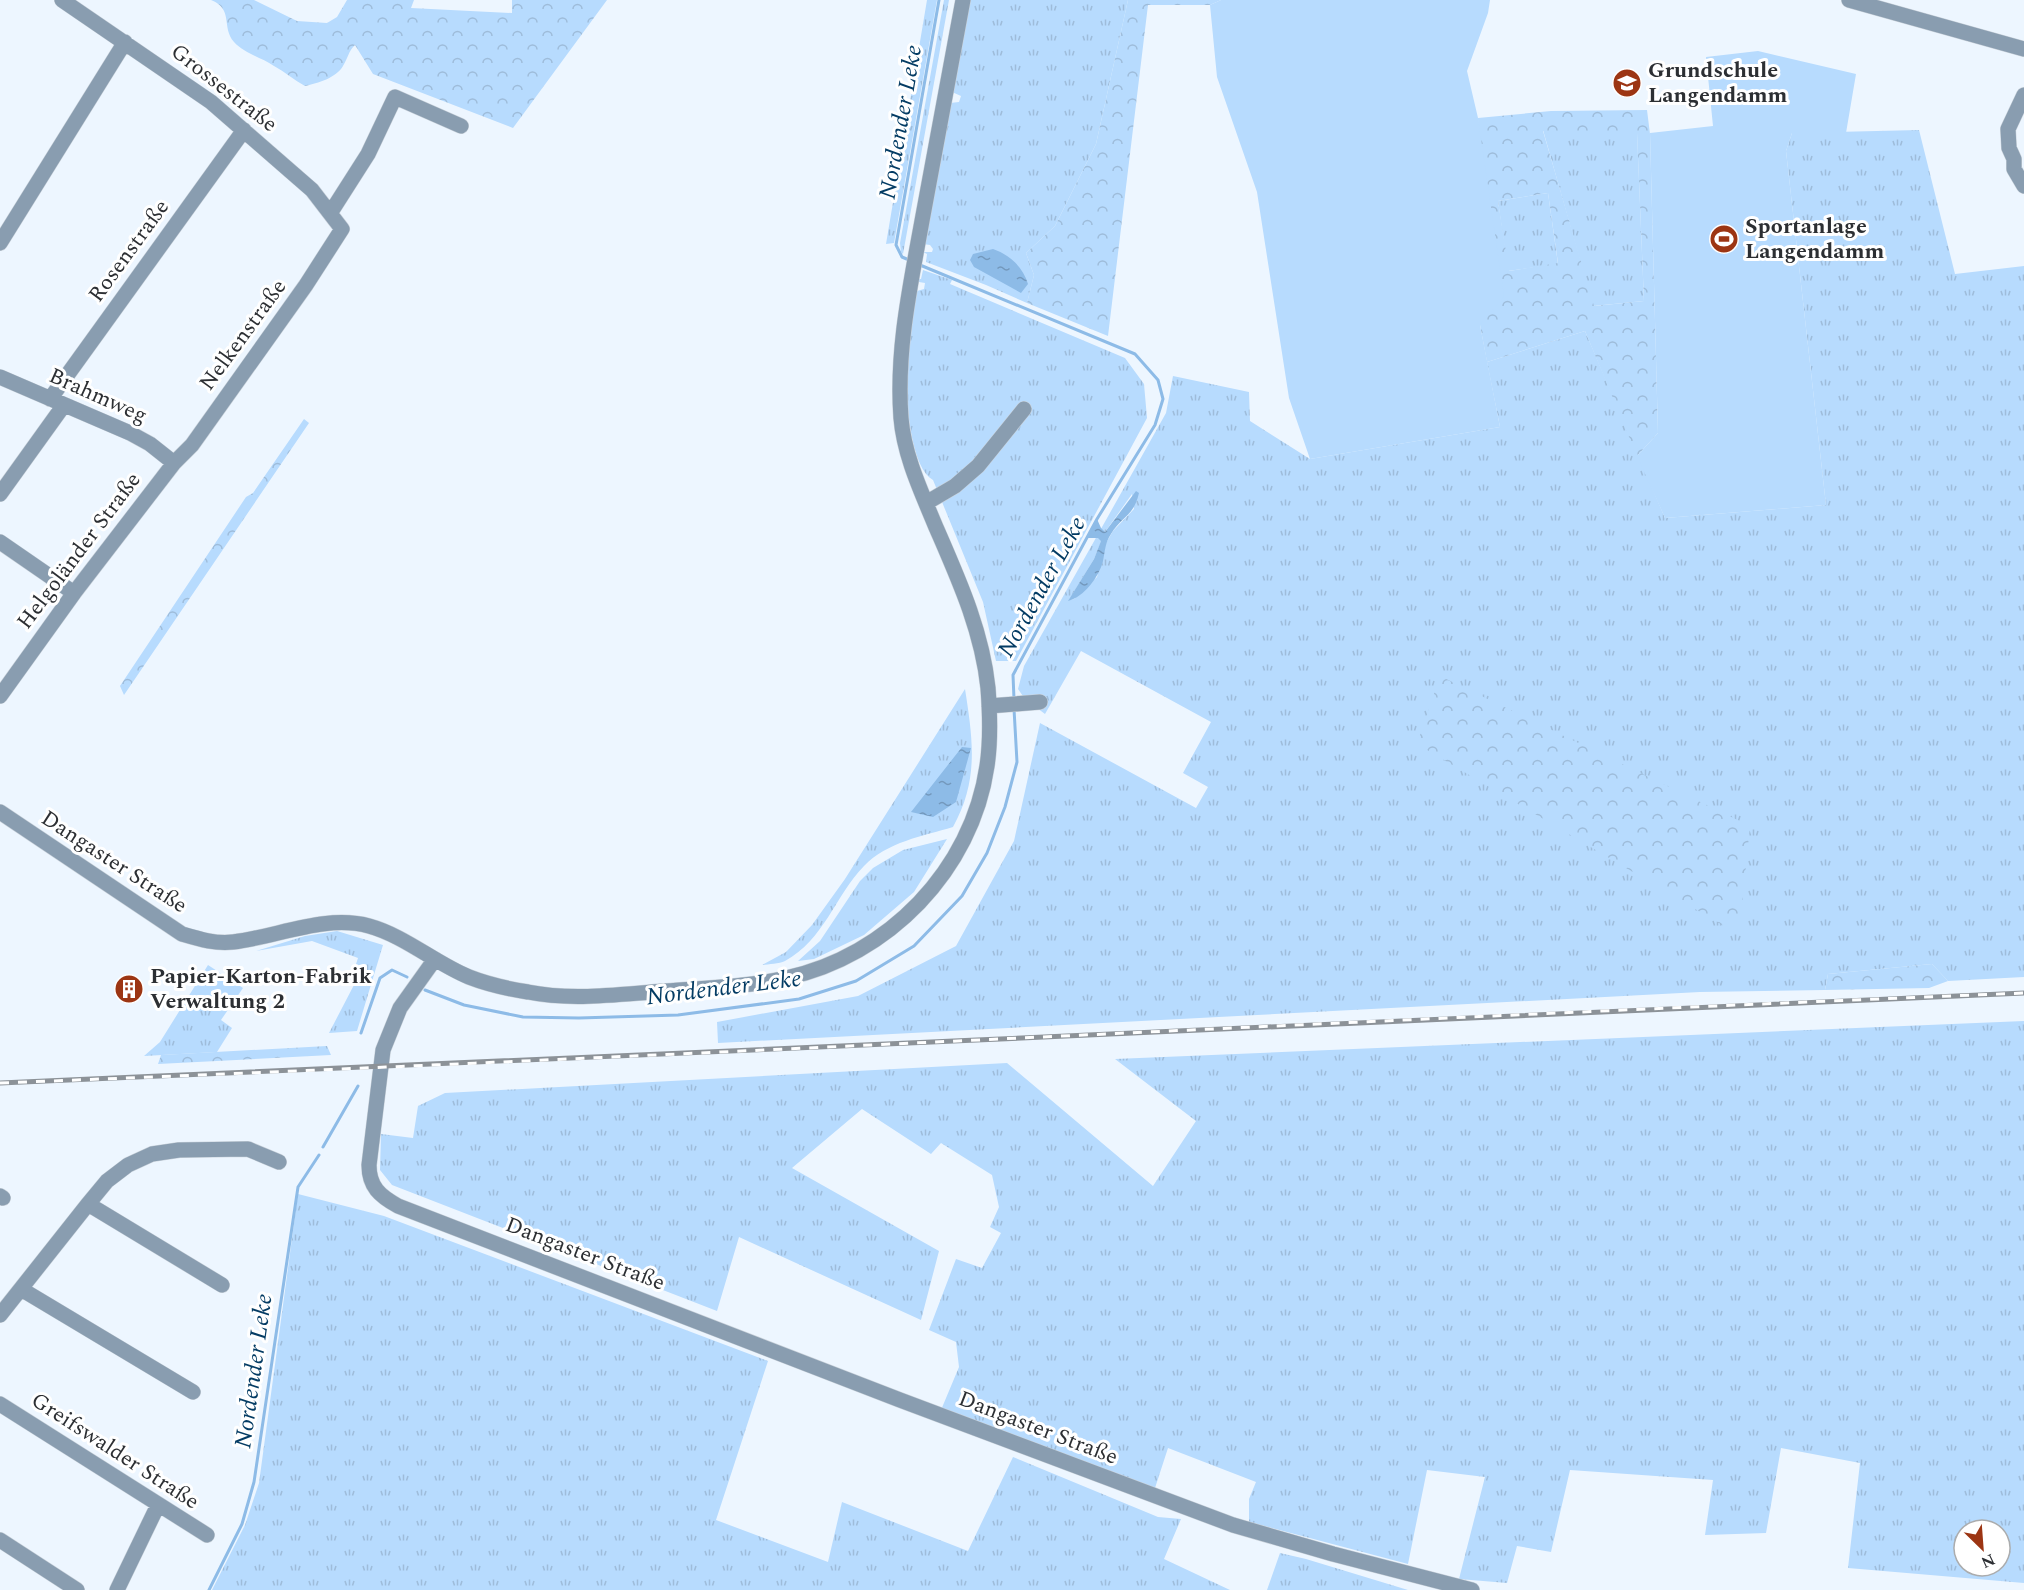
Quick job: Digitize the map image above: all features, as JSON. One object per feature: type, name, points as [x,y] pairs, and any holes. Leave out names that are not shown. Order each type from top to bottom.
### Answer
[{"type":"street","name":"Grossestraße","points":[[62,0],[194,89],[312,190],[342,229]]},
{"type":"street","points":[[435,959],[470,977],[552,996],[582,997],[732,986],[786,978],[843,958],[870,945],[895,927],[916,907],[954,859],[972,821],[987,771],[990,738],[986,674],[975,622],[966,596],[926,503],[908,453],[902,425],[900,398],[902,342],[912,276],[963,0]]},
{"type":"street","points":[[1849,0],[2024,49]]},
{"type":"street","points":[[0,243],[125,42]]},
{"type":"street","points":[[2024,95],[2008,129],[2009,148],[2019,162],[2014,169],[2024,186]]},
{"type":"street","points":[[331,212],[368,154],[395,97],[461,126]]},
{"type":"street","name":"Rosenstraße","points":[[0,494],[57,402],[244,130]]},
{"type":"street","name":"Nelkenstraße","points":[[174,462],[192,445],[306,285],[342,229]]},
{"type":"street","name":"Brahmweg","points":[[0,377],[140,438],[174,462]]},
{"type":"street","points":[[926,503],[955,486],[978,466],[1024,409]]},
{"type":"street","name":"Helgoländer Straße","points":[[0,696],[74,593],[174,462]]},
{"type":"street","points":[[0,542],[74,593]]},
{"type":"street","points":[[989,706],[1040,702]]},
{"type":"street","name":"Dangaster Straße","points":[[0,812],[182,934],[211,942],[232,942],[318,925],[352,923],[387,933],[435,959],[400,1008],[383,1050],[369,1175],[374,1188],[398,1206],[856,1383],[1233,1525],[1472,1590]]},
{"type":"street","points":[[0,1315],[107,1181],[128,1165],[152,1154],[178,1150],[248,1149],[279,1162]]},
{"type":"street","points":[[88,1204],[222,1285]]},
{"type":"street","points":[[21,1289],[194,1392]]},
{"type":"street","name":"Greifswalder Straße","points":[[0,1404],[207,1535]]},
{"type":"street","points":[[117,1590],[158,1505]]},
{"type":"street","points":[[0,1540],[77,1590]]},
{"type":"green space","points":[[211,0],[254,0],[297,21],[327,23],[337,17],[347,0],[414,0],[411,8],[512,13],[512,0],[607,0],[513,128],[373,74],[355,45],[336,74],[321,82],[305,86],[238,46],[230,36],[225,13],[218,4]]},
{"type":"green space","points":[[927,0],[937,0],[894,243],[886,244]]},
{"type":"green space","points":[[944,0],[949,0],[903,254],[900,243]]},
{"type":"green space","points":[[969,0],[1128,0],[1096,144],[1055,226],[1026,253],[1034,275],[1027,303],[926,262],[927,254],[923,252],[932,252],[933,249],[930,245],[923,244],[950,103],[959,102],[961,96],[952,92]]},
{"type":"green space","points":[[1128,0],[1221,0],[1210,5],[1148,5],[1108,336],[1027,303],[1034,275],[1026,253],[1055,226],[1096,144]]},
{"type":"green space","points":[[1221,0],[1490,0],[1488,13],[1467,71],[1478,118],[1504,296],[1480,325],[1500,427],[1310,459],[1289,398],[1257,192],[1217,77],[1210,5]]},
{"type":"green space","name":"Sportanlage Langendamm","points":[[1758,51],[1856,74],[1846,133],[1792,133],[1786,151],[1826,505],[1665,518],[1637,456],[1658,433],[1650,133],[1713,126],[1706,57]]},
{"type":"green space","points":[[1647,110],[1650,134],[1658,433],[1637,456],[1585,331],[1487,362],[1480,325],[1478,118],[1551,111]],"holes":[[[1543,131],[1637,133],[1644,301],[1594,306]],[[1548,193],[1558,263],[1509,271],[1498,201]]]},
{"type":"green space","points":[[1543,130],[1637,132],[1644,301],[1593,306]]},
{"type":"green space","points":[[1919,130],[1955,274],[2024,266],[2024,977],[1948,981],[1932,964],[1828,974],[1825,990],[1700,992],[718,1043],[717,1022],[858,996],[956,946],[1014,841],[1040,723],[1196,808],[1208,787],[1183,773],[1211,722],[1081,651],[1045,714],[1025,699],[1018,689],[1024,666],[1166,413],[1173,376],[1249,392],[1250,421],[1310,459],[1500,427],[1487,362],[1585,331],[1665,518],[1826,505],[1786,151],[1792,133]],"holes":[[[1132,494],[1134,509],[1113,531],[1106,543],[1097,577],[1074,599],[1069,600],[1094,559],[1105,532]]]},
{"type":"green space","points":[[1548,193],[1558,264],[1508,271],[1498,201]]},
{"type":"green space","points":[[923,270],[952,280],[950,284],[1125,358],[1144,384],[1147,418],[1016,661],[996,661],[983,602],[933,480],[924,472],[913,440],[907,400],[906,364],[917,291],[924,289],[925,283],[919,282],[918,279],[921,279]]},
{"type":"green space","points":[[304,419],[309,423],[124,695],[120,686],[246,497],[253,493]]},
{"type":"green space","points":[[1440,676],[1750,826],[1739,935],[1417,744]]},
{"type":"green space","points":[[965,689],[972,760],[967,793],[953,827],[894,845],[873,858],[854,878],[810,942],[785,961],[762,965],[786,952],[812,925],[845,879]]},
{"type":"green space","points":[[947,839],[914,892],[864,935],[814,959],[798,961],[820,941],[860,881],[873,868],[903,850]]},
{"type":"green space","points":[[337,931],[383,945],[357,1031],[329,1033],[355,983],[349,978],[358,958],[312,941],[256,951],[305,936]]},
{"type":"green space","points":[[1932,964],[1948,981],[1929,988],[1825,990],[1828,974]]},
{"type":"green space","points":[[208,965],[243,988],[221,1020],[232,1028],[217,1052],[144,1056],[160,1042]]},
{"type":"green space","points":[[2024,1021],[2024,1583],[1965,1578],[2012,1578],[2012,1518],[1952,1518],[1952,1577],[1848,1568],[1860,1463],[1781,1448],[1766,1533],[1705,1535],[1713,1480],[1570,1470],[1551,1552],[1517,1546],[1507,1583],[1459,1579],[1485,1477],[1427,1470],[1408,1564],[1249,1522],[1249,1499],[1256,1482],[1168,1448],[1155,1488],[941,1410],[959,1367],[956,1342],[929,1330],[956,1259],[982,1268],[1001,1233],[990,1227],[999,1207],[992,1175],[941,1143],[931,1154],[862,1109],[792,1168],[939,1251],[921,1320],[739,1237],[717,1311],[392,1185],[380,1170],[381,1134],[413,1138],[418,1106],[445,1093],[1007,1063],[1153,1186],[1196,1121],[1115,1059]]},
{"type":"green space","points":[[327,1046],[331,1055],[158,1064],[161,1055]]},
{"type":"green space","points":[[298,1194],[384,1216],[768,1361],[716,1520],[828,1562],[842,1502],[968,1551],[1013,1457],[1158,1517],[1181,1519],[1164,1559],[1230,1590],[212,1590],[245,1525],[259,1483]]},
{"type":"green space","points":[[1280,1553],[1306,1559],[1408,1590],[1267,1590]]},
{"type":"water","points":[[993,249],[1010,258],[1023,272],[1028,284],[1021,293],[974,267],[970,260],[973,254]]},
{"type":"water","points":[[1136,491],[1139,493],[1137,501],[1131,512],[1109,537],[1101,567],[1094,580],[1085,591],[1068,601],[1094,559],[1101,541],[1098,538],[1086,538],[1097,519],[1105,532]]},
{"type":"water","points":[[962,747],[971,748],[956,802],[933,817],[911,812]]},
{"type":"waterway","name":"Nordender Leke","points":[[909,260],[902,257],[896,245],[939,0]]},
{"type":"waterway","name":"Nordender Leke","points":[[920,265],[1135,354],[1158,380],[1163,399],[1155,425],[1097,519],[1013,675],[1014,699]]},
{"type":"waterway","name":"Nordender Leke","points":[[425,990],[464,1005],[523,1017],[579,1018],[678,1015],[799,999],[856,981],[914,946],[962,896],[987,853],[1005,807],[1017,762],[1014,709]]},
{"type":"waterway","name":"Nordender Leke","points":[[361,1033],[380,978],[392,970],[407,977]]},
{"type":"waterway","name":"Nordender Leke","points":[[323,1147],[358,1086]]},
{"type":"waterway","name":"Nordender Leke","points":[[209,1590],[242,1524],[254,1482],[298,1187],[319,1155]]},
{"type":"railway","points":[[0,1083],[2024,993]]},
{"type":"place","name":"Grundschule Langendamm","points":[[1627,83]]},
{"type":"place","name":"Sportanlage Langendamm","points":[[1724,239]]},
{"type":"place","name":"Papier-Karton-Fabrik Verwaltung 2","points":[[129,989]]}]
